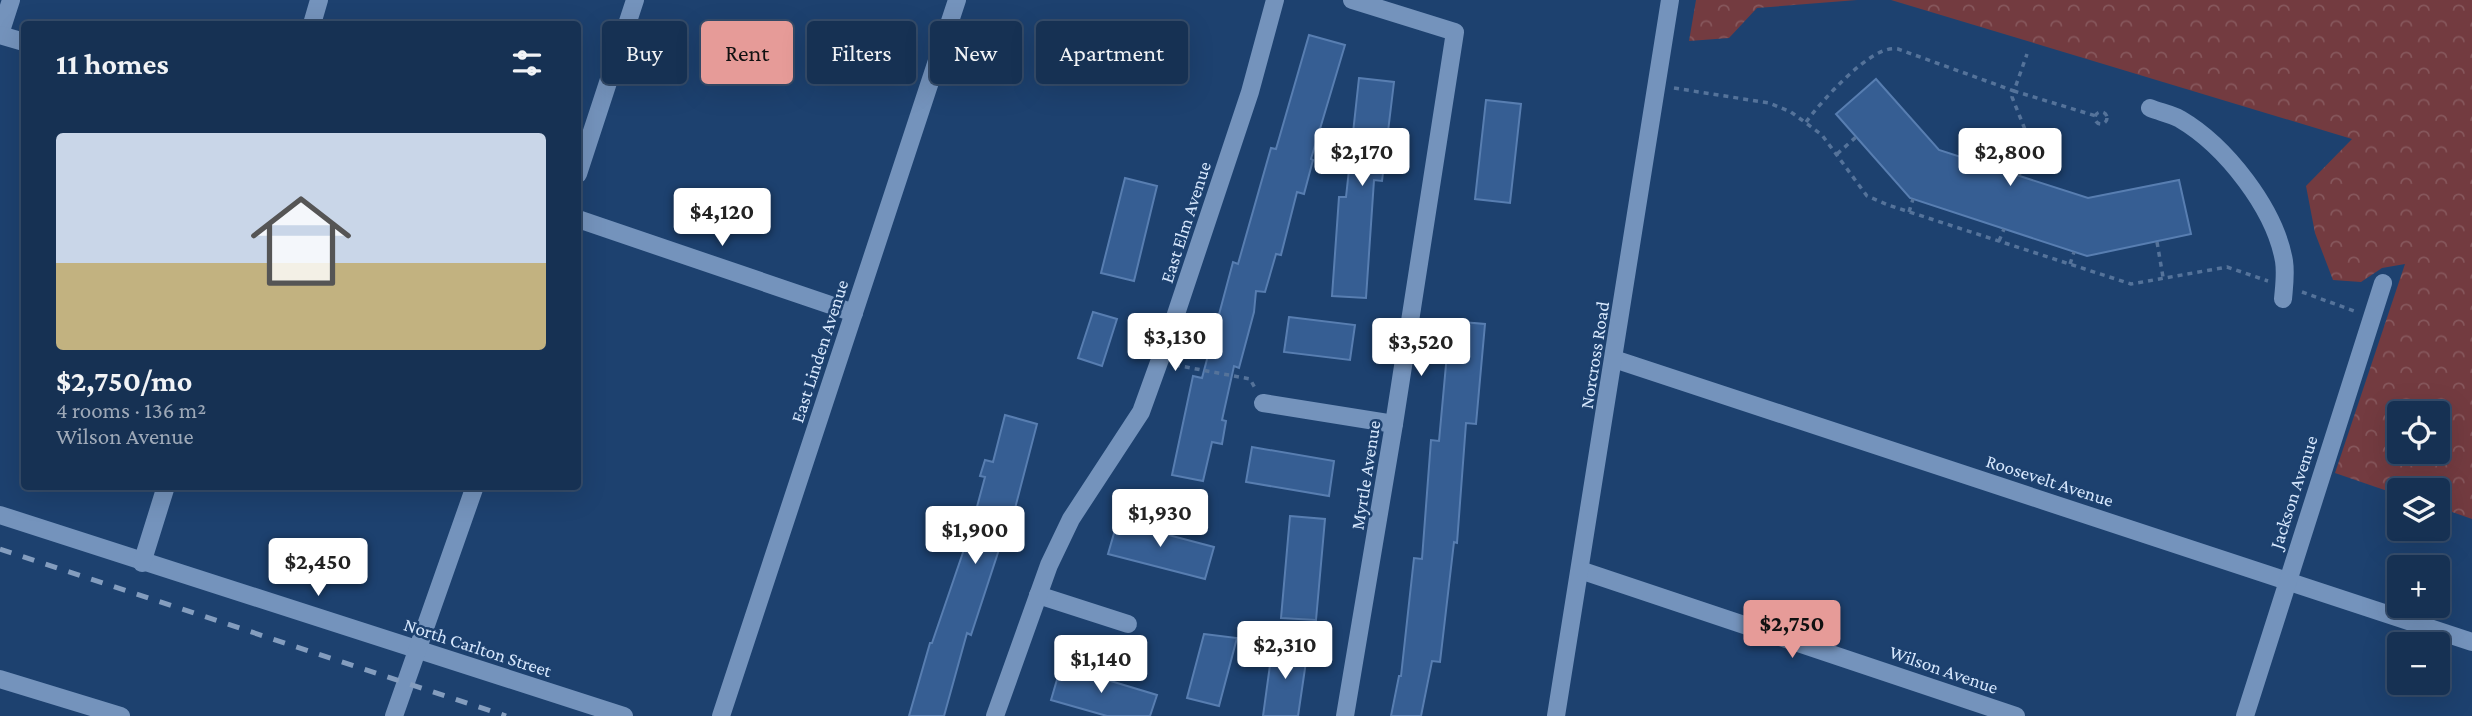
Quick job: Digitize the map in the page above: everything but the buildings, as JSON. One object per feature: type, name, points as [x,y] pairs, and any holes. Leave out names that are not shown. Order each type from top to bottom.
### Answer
[{"type":"street","points":[[11,0],[0,34],[21,41]]},
{"type":"street","points":[[313,21],[319,0]]},
{"type":"street","points":[[581,164],[635,0]]},
{"type":"street","name":"East Linden Avenue","points":[[721,716],[957,0]]},
{"type":"street","name":"East Elm Avenue","points":[[995,716],[1049,565],[1071,519],[1141,412],[1250,92],[1275,0]]},
{"type":"street","name":"Myrtle Avenue","points":[[1345,716],[1455,32],[1352,0]]},
{"type":"street","name":"Norcross Road","points":[[1556,716],[1615,359],[1670,0]]},
{"type":"street","points":[[2150,108],[2178,117],[2204,136],[2253,191],[2275,231],[2284,261],[2283,293]]},
{"type":"street","points":[[581,220],[854,313]]},
{"type":"street","name":"Jackson Avenue","points":[[2245,716],[2383,283]]},
{"type":"street","name":"Roosevelt Avenue","points":[[1615,359],[2472,642]]},
{"type":"street","points":[[1263,403],[1394,424]]},
{"type":"street","points":[[142,563],[165,490]]},
{"type":"street","points":[[394,716],[474,490]]},
{"type":"street","name":"North Carlton Street","points":[[0,515],[142,563],[624,716]]},
{"type":"street","name":"Wilson Avenue","points":[[1580,570],[2016,716]]},
{"type":"street","points":[[1038,595],[1128,624]]},
{"type":"street","points":[[0,679],[86,711],[121,716]]},
{"type":"path","points":[[1806,122],[1846,77],[1886,48],[1898,48],[2014,91],[2096,116]]},
{"type":"path","points":[[2019,176],[2030,142],[2012,97],[2027,54]]},
{"type":"path","points":[[1672,88],[1779,105],[1822,135],[1867,196],[1909,212],[2131,284],[2227,267],[2283,293],[2357,312]]},
{"type":"path","points":[[1837,153],[1856,137]]},
{"type":"path","points":[[1909,212],[1913,199]]},
{"type":"path","points":[[1999,241],[2004,229]]},
{"type":"path","points":[[2157,242],[2163,277]]},
{"type":"path","points":[[2070,264],[2074,252]]},
{"type":"path","points":[[1159,362],[1250,379],[1263,403]]},
{"type":"green space","points":[[1696,0],[1857,0],[1757,8],[1729,38],[1689,41]]},
{"type":"green space","points":[[1891,0],[2472,0],[2472,519],[2450,511],[2450,478],[2387,478],[2387,491],[2335,473],[2405,264],[2382,268],[2361,282],[2333,280],[2315,233],[2306,186],[2352,139]]},
{"type":"railway","points":[[0,549],[506,716]]}]
